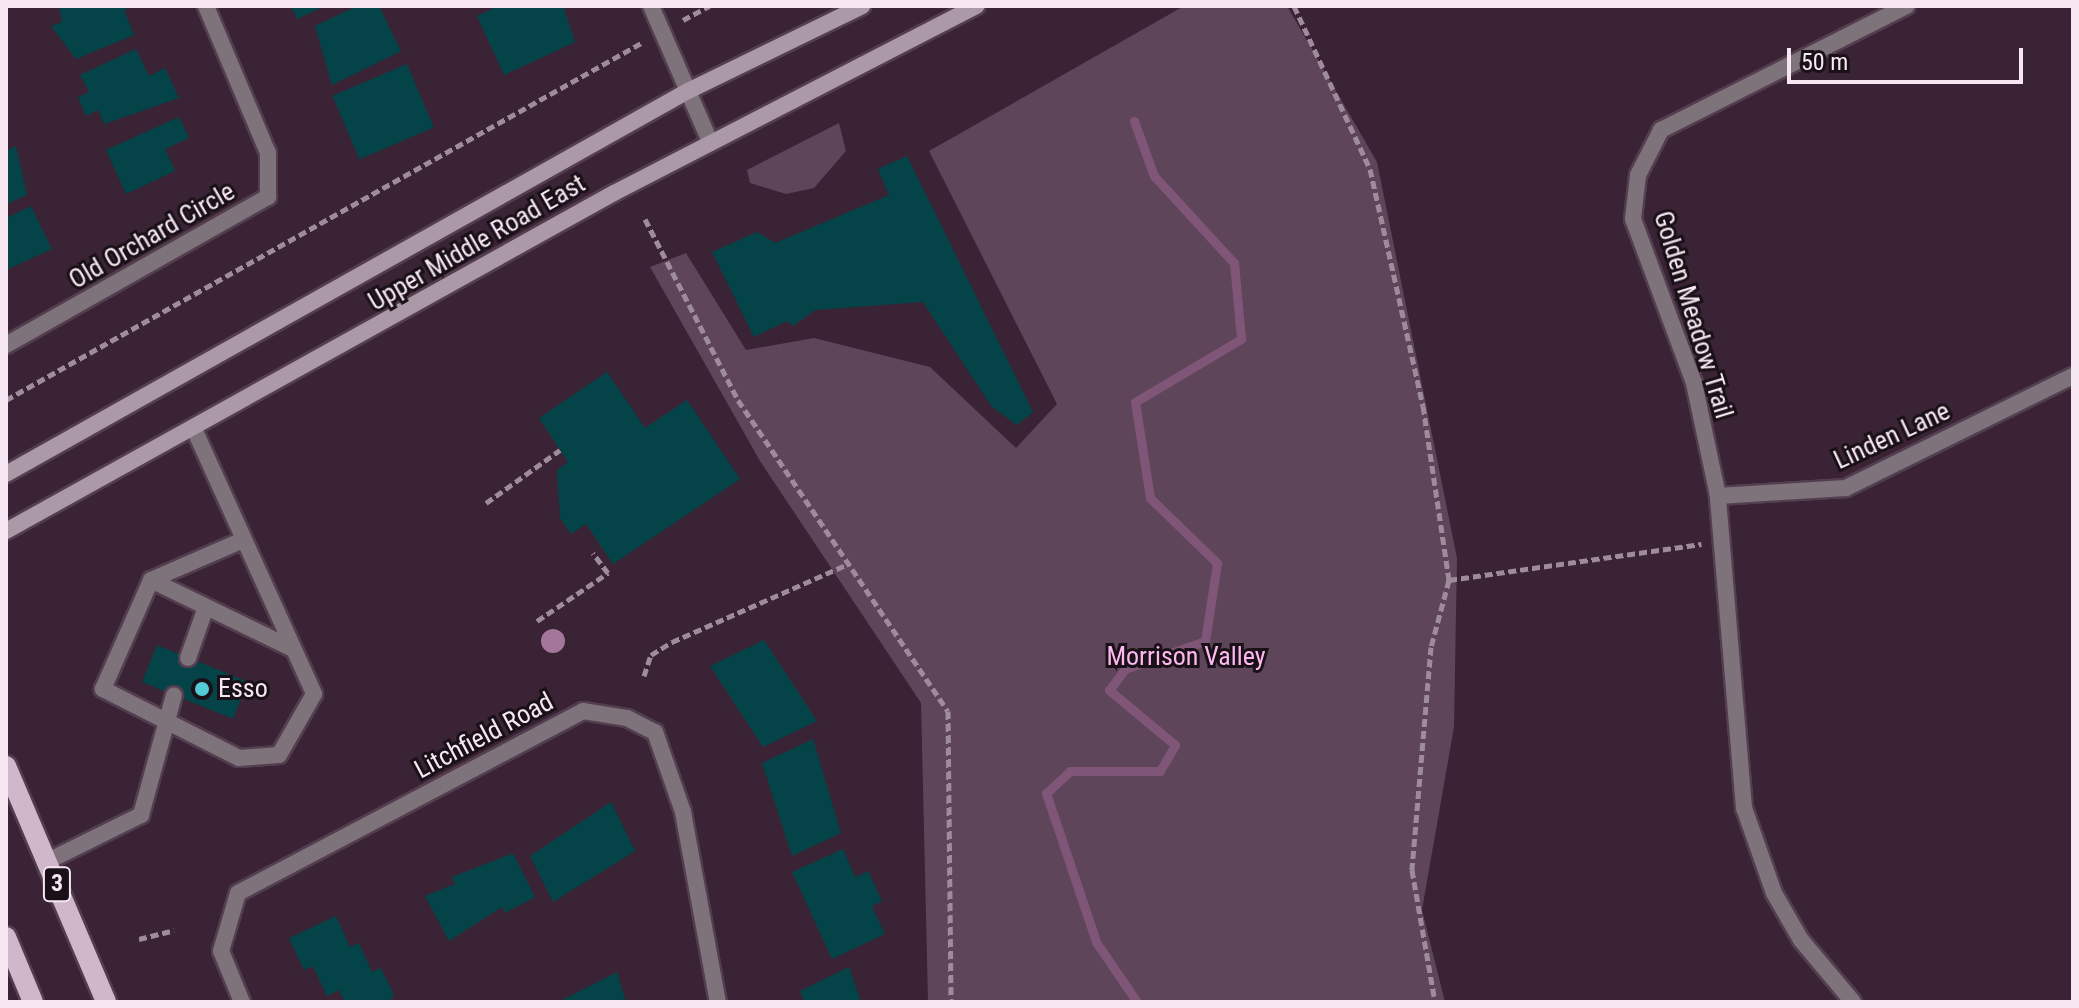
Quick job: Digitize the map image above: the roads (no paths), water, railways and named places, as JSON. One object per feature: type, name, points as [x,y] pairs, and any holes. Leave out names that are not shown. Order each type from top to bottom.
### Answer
[{"type":"main road","name":"Upper Middle Road East","points":[[6,474],[688,91],[862,6]]},
{"type":"main road","name":"Upper Middle Road East","points":[[6,531],[710,142],[977,6]]},
{"type":"main road","name":"3","points":[[6,766],[106,1002]]},
{"type":"main road","points":[[6,937],[33,1002]]},
{"type":"street","name":"Old Orchard Circle","points":[[6,345],[268,197],[268,153],[206,6]]},
{"type":"street","points":[[651,6],[710,142]]},
{"type":"street","name":"Golden Meadow Trail","points":[[1853,1002],[1780,905],[1744,808],[1718,496],[1694,383],[1633,219],[1638,175],[1661,130],[1907,6]]},
{"type":"street","name":"Linden Lane","points":[[1718,496],[1846,488],[2073,376]]},
{"type":"street","points":[[194,429],[314,694],[279,755],[239,758],[103,689],[151,580],[243,540]]},
{"type":"street","points":[[151,580],[293,649]]},
{"type":"street","points":[[188,658],[206,607]]},
{"type":"street","points":[[48,861],[141,815],[163,720],[174,695]]},
{"type":"street","name":"Litchfield Road","points":[[242,1002],[221,951],[238,893],[583,711],[627,718],[655,732],[683,812],[718,1002]]},
{"type":"waterway","points":[[1134,121],[1154,176],[1234,263],[1241,339],[1135,402],[1150,498],[1217,563],[1205,641],[1125,669],[1109,690],[1175,745],[1160,771],[1070,771],[1046,793],[1096,942],[1137,1002]]},
{"type":"place","name":"Esso","points":[[202,689]]},
{"type":"park label","name":"Morrison Valley","points":[[1186,657]]}]
